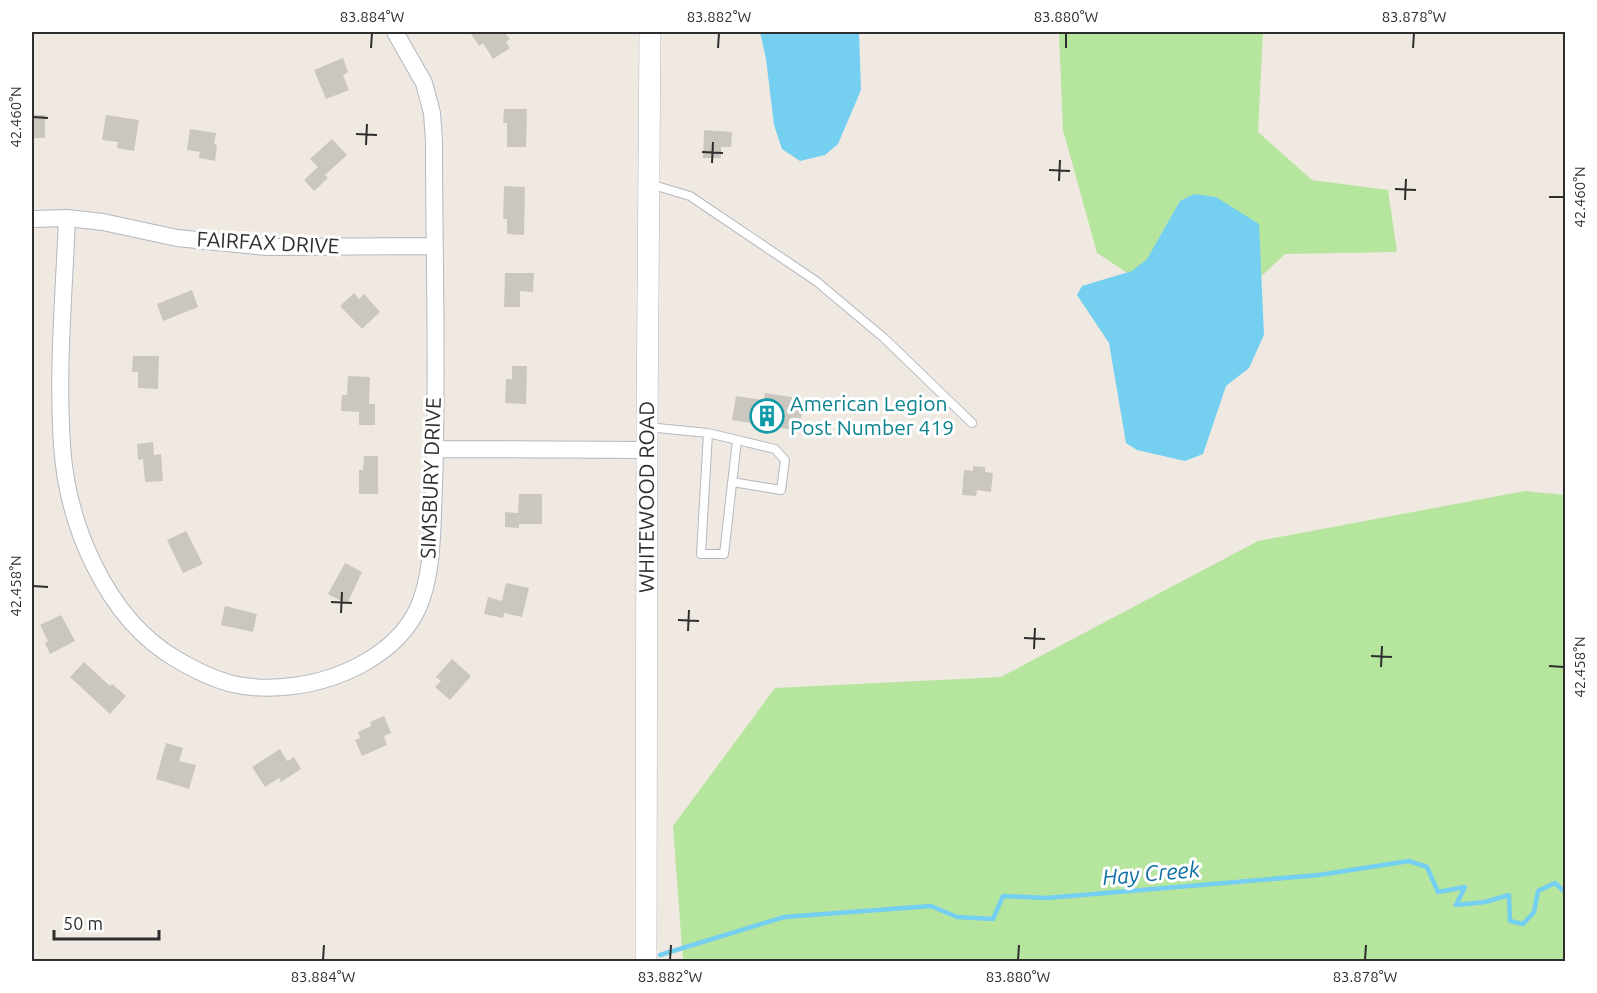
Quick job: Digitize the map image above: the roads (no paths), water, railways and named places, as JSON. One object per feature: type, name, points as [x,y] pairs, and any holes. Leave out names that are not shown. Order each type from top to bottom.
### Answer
[{"type":"street","name":"SIMSBURY DRIVE","points":[[67,218],[60,396],[62,448],[77,523],[109,595],[137,630],[161,650],[195,670],[225,683],[261,690],[297,686],[327,679],[356,667],[384,650],[406,628],[419,607],[432,545],[435,448],[432,113],[424,83],[394,32]]},
{"type":"street","name":"WHITEWOOD ROAD","points":[[646,962],[650,32]]},
{"type":"street","name":"FAIRFAX DRIVE","points":[[32,219],[67,218],[103,222],[177,238],[266,247],[434,246]]},
{"type":"street","points":[[435,448],[647,450]]},
{"type":"lane","points":[[648,183],[690,196],[816,281],[884,338],[972,423]]},
{"type":"lane","points":[[647,427],[708,433],[775,449],[785,460],[781,490],[732,482]]},
{"type":"lane","points":[[708,433],[701,554],[724,555],[737,440]]},
{"type":"water","points":[[760,32],[859,32],[861,90],[838,144],[825,155],[800,161],[782,149],[774,125],[766,59]]},
{"type":"water","points":[[1194,194],[1216,197],[1259,224],[1264,335],[1249,368],[1226,386],[1203,454],[1185,461],[1137,450],[1126,443],[1109,343],[1077,295],[1082,286],[1132,271],[1147,259],[1180,201]]},
{"type":"waterway","name":"Hay Creek","points":[[660,955],[784,917],[931,906],[957,917],[993,919],[1003,896],[1046,898],[1319,875],[1409,861],[1427,867],[1438,892],[1465,887],[1456,905],[1485,902],[1509,895],[1510,921],[1523,924],[1534,912],[1538,891],[1555,883],[1566,893]]},
{"type":"place","name":"American Legion Post Number 419","points":[[767,416]]}]
